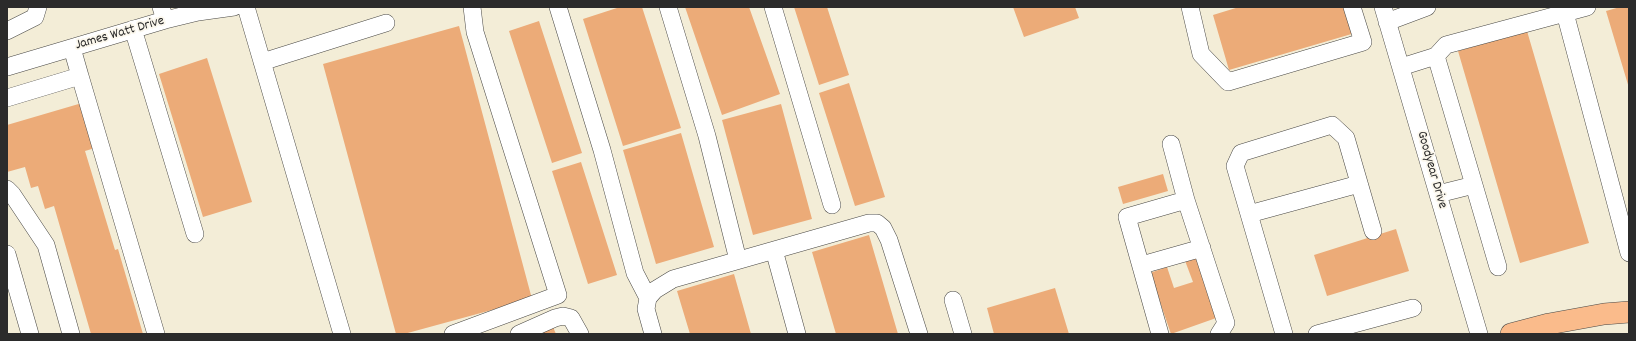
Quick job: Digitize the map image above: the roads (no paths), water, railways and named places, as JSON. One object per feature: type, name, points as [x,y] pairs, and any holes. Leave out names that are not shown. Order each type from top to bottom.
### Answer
[{"type":"main road","points":[[1511,334],[1549,324],[1604,314],[1629,312]]},
{"type":"street","points":[[7,32],[35,17],[38,7]]},
{"type":"street","name":"James Watt Drive","points":[[7,67],[133,30],[163,14],[198,12],[234,7]]},
{"type":"street","points":[[246,7],[342,334]]},
{"type":"street","points":[[453,334],[558,296],[475,32],[472,7]]},
{"type":"street","points":[[558,7],[602,150],[635,273],[648,298]]},
{"type":"street","points":[[668,7],[707,136],[738,260]]},
{"type":"street","points":[[773,7],[832,205]]},
{"type":"street","points":[[1194,8],[1201,54],[1228,82],[1363,42],[1352,7]]},
{"type":"street","points":[[1385,14],[1427,7]]},
{"type":"street","points":[[1401,67],[1436,56],[1446,46],[1587,7]]},
{"type":"street","points":[[1565,13],[1629,253]]},
{"type":"street","name":"Goodyear Drive","points":[[1385,14],[1479,334]]},
{"type":"street","points":[[262,62],[386,23]]},
{"type":"street","points":[[133,30],[194,234]]},
{"type":"street","points":[[72,48],[156,334]]},
{"type":"street","points":[[1436,56],[1498,267]]},
{"type":"street","points":[[7,98],[80,76]]},
{"type":"street","points":[[1284,334],[1234,166],[1241,153],[1332,125],[1346,138],[1372,231]]},
{"type":"street","points":[[1170,144],[1186,200],[1226,323],[1219,334]]},
{"type":"street","points":[[1249,214],[1359,184]]},
{"type":"street","points":[[1438,194],[1474,185]]},
{"type":"street","points":[[7,189],[12,194],[46,245],[71,334]]},
{"type":"street","points":[[1160,334],[1142,265],[1127,217],[1186,200]]},
{"type":"street","points":[[653,334],[646,309],[648,298],[655,290],[673,279],[869,223],[877,223],[883,228],[889,240],[919,334]]},
{"type":"street","points":[[1142,265],[1202,248]]},
{"type":"street","points":[[774,250],[797,334]]},
{"type":"street","points":[[7,254],[30,334]]},
{"type":"street","points":[[953,300],[963,334]]},
{"type":"street","points":[[1317,334],[1413,308]]},
{"type":"street","points":[[519,334],[563,316],[571,318],[580,334]]}]
